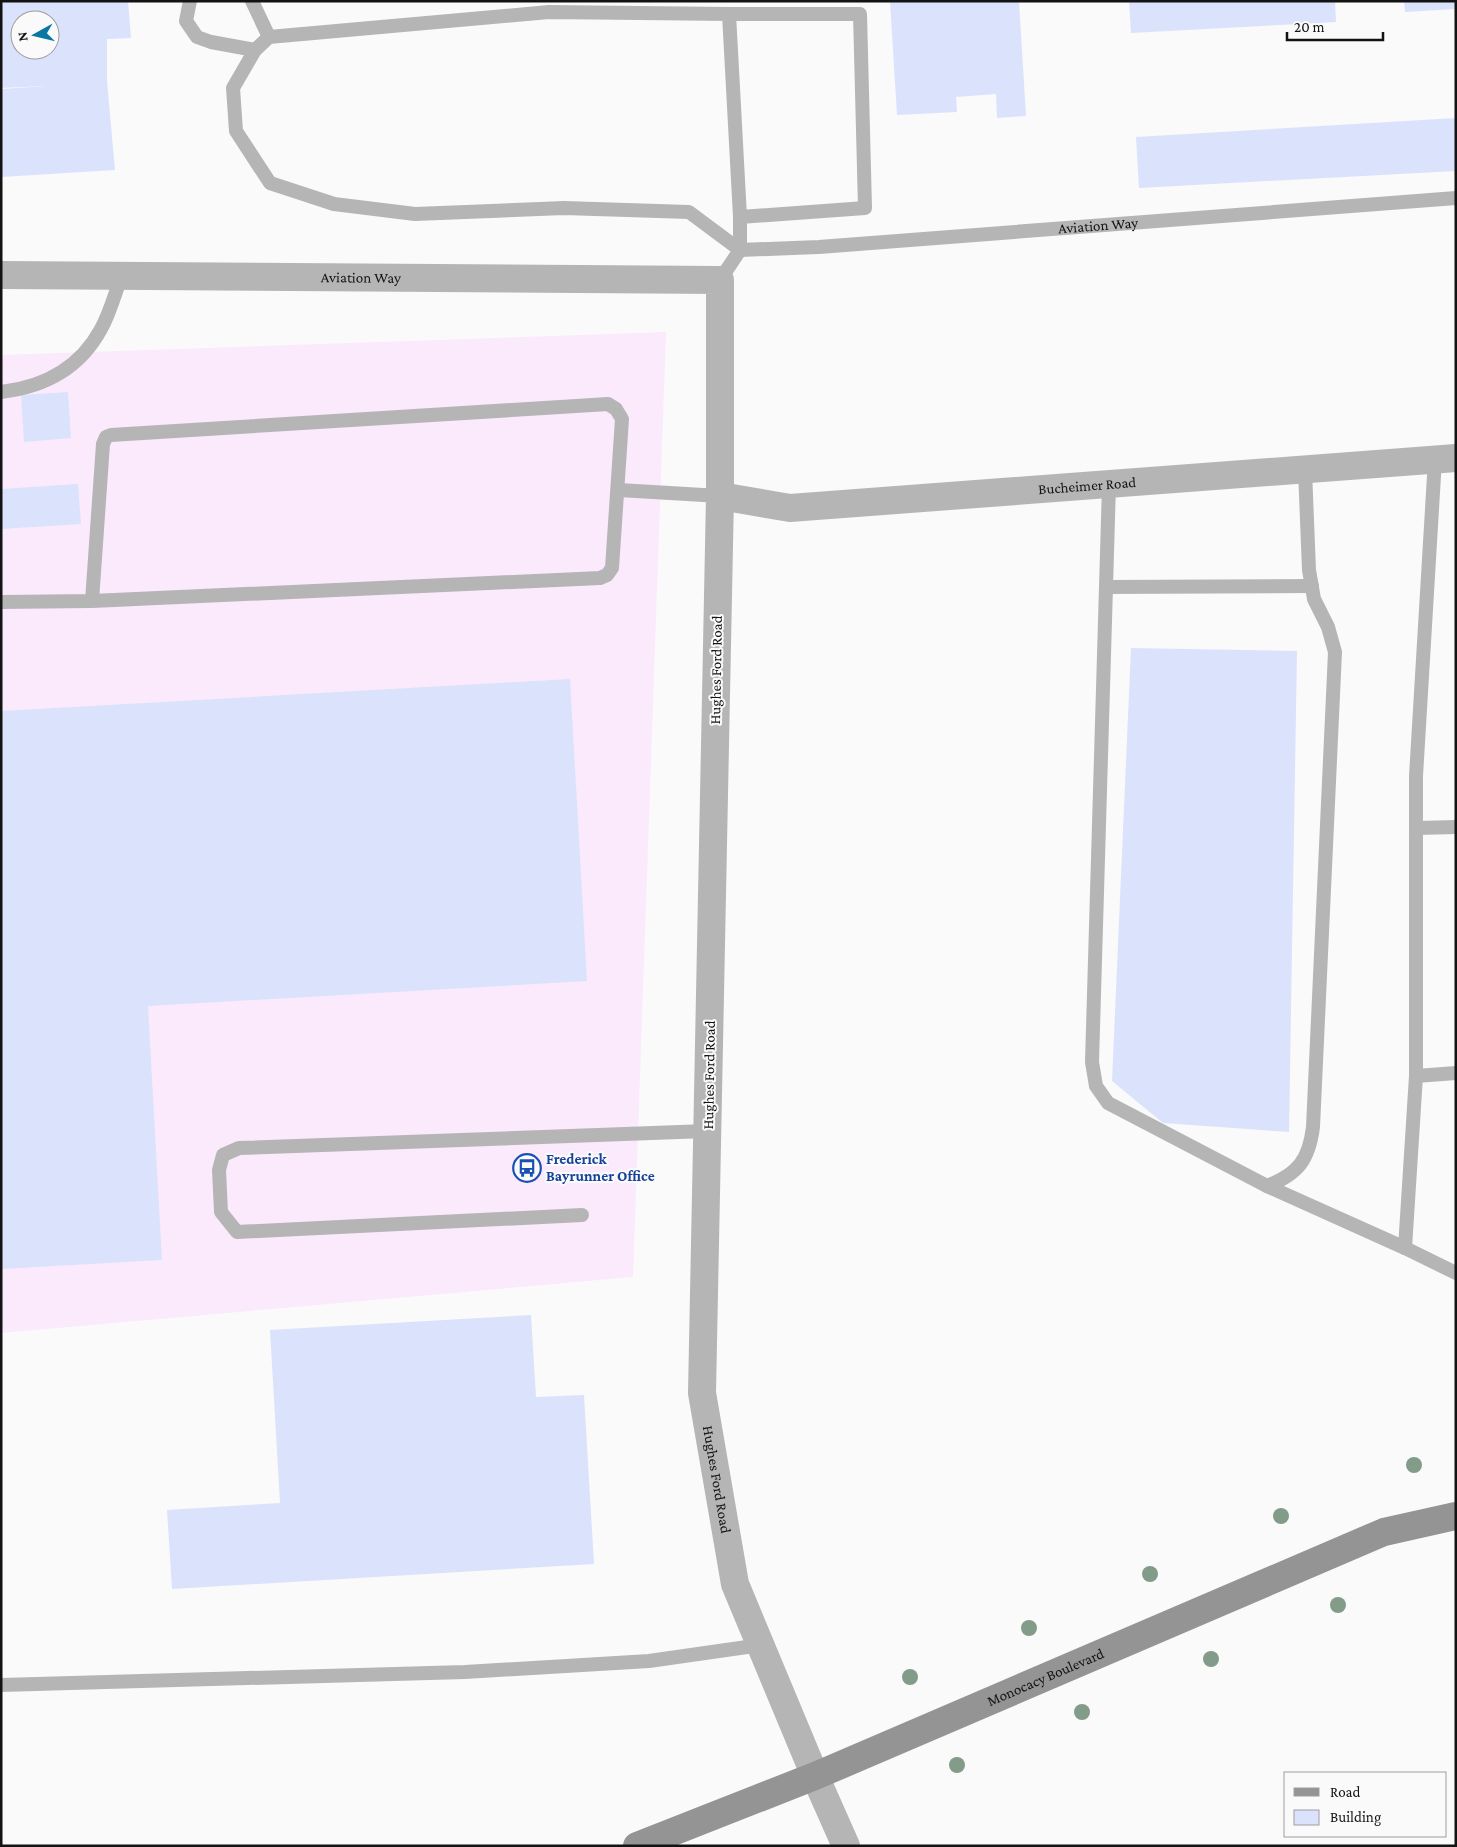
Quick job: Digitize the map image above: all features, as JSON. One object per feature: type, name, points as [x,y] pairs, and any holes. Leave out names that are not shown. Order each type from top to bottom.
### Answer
[{"type":"main road","name":"Monocacy Boulevard","points":[[637,1846],[815,1776],[1384,1532],[1456,1516]]},
{"type":"street","name":"Aviation Way","points":[[1,275],[720,280]]},
{"type":"street","name":"Hughes Ford Road","points":[[720,280],[720,496],[702,1393],[736,1584],[846,1846]]},
{"type":"street","name":"Bucheimer Road","points":[[720,496],[790,508],[1445,459]]},
{"type":"lane","points":[[190,1],[186,21],[197,37],[211,42],[255,50]]},
{"type":"lane","points":[[252,1],[269,37]]},
{"type":"lane","points":[[740,218],[865,208],[860,14],[549,12],[269,37],[255,50],[233,88],[236,131],[270,183],[334,204],[415,214],[564,208],[689,212],[740,250]]},
{"type":"lane","points":[[720,280],[740,250],[729,14]]},
{"type":"lane","name":"Aviation Way","points":[[740,250],[819,246],[1456,198]]},
{"type":"lane","points":[[1,392],[17,390],[48,379],[72,367],[101,329],[122,275]]},
{"type":"lane","points":[[1,602],[92,601],[600,578],[607,575],[612,568],[619,490],[622,419],[616,409],[608,404],[111,435],[106,437],[103,444],[92,601]]},
{"type":"lane","points":[[1405,1248],[1416,1076],[1416,776],[1445,459]]},
{"type":"lane","points":[[1267,1186],[1287,1178],[1300,1165],[1310,1148],[1313,1127],[1335,652],[1328,628],[1314,599],[1309,570],[1305,470]]},
{"type":"lane","points":[[1108,485],[1092,1062],[1096,1086],[1108,1103],[1267,1186],[1456,1273]]},
{"type":"lane","points":[[619,490],[720,496]]},
{"type":"lane","points":[[1106,587],[1312,586]]},
{"type":"lane","points":[[1417,828],[1456,827]]},
{"type":"lane","points":[[1416,1076],[1456,1073]]},
{"type":"lane","points":[[582,1215],[237,1232],[221,1212],[219,1170],[222,1155],[239,1148],[708,1131]]},
{"type":"lane","points":[[1,1685],[465,1672],[650,1661],[761,1645]]},
{"type":"shaded area","points":[[666,332],[633,1277],[1,1333],[1,355]]},
{"type":"building","points":[[1,1],[128,1],[131,38],[107,39],[107,81],[115,170],[1,177],[1,89],[47,86],[1,88]]},
{"type":"building","points":[[890,1],[1019,1],[1026,116],[997,118],[996,94],[956,97],[957,112],[897,115]]},
{"type":"building","points":[[1129,1],[1335,1],[1336,22],[1131,33]]},
{"type":"building","points":[[1404,1],[1456,1],[1456,9],[1405,12]]},
{"type":"building","points":[[1456,118],[1456,171],[1139,188],[1136,137]]},
{"type":"building","points":[[68,392],[71,438],[24,442],[21,395]]},
{"type":"building","points":[[78,484],[81,524],[1,529],[1,489]]},
{"type":"building","points":[[1131,648],[1297,651],[1289,1132],[1163,1123],[1112,1081]]},
{"type":"building","points":[[570,679],[587,981],[148,1006],[162,1260],[2,1269],[1,711]]},
{"type":"building","points":[[531,1315],[536,1397],[584,1395],[594,1564],[172,1589],[167,1510],[280,1503],[270,1330]]},
{"type":"place","name":"Frederick Bayrunner Office","points":[[527,1168]]}]
